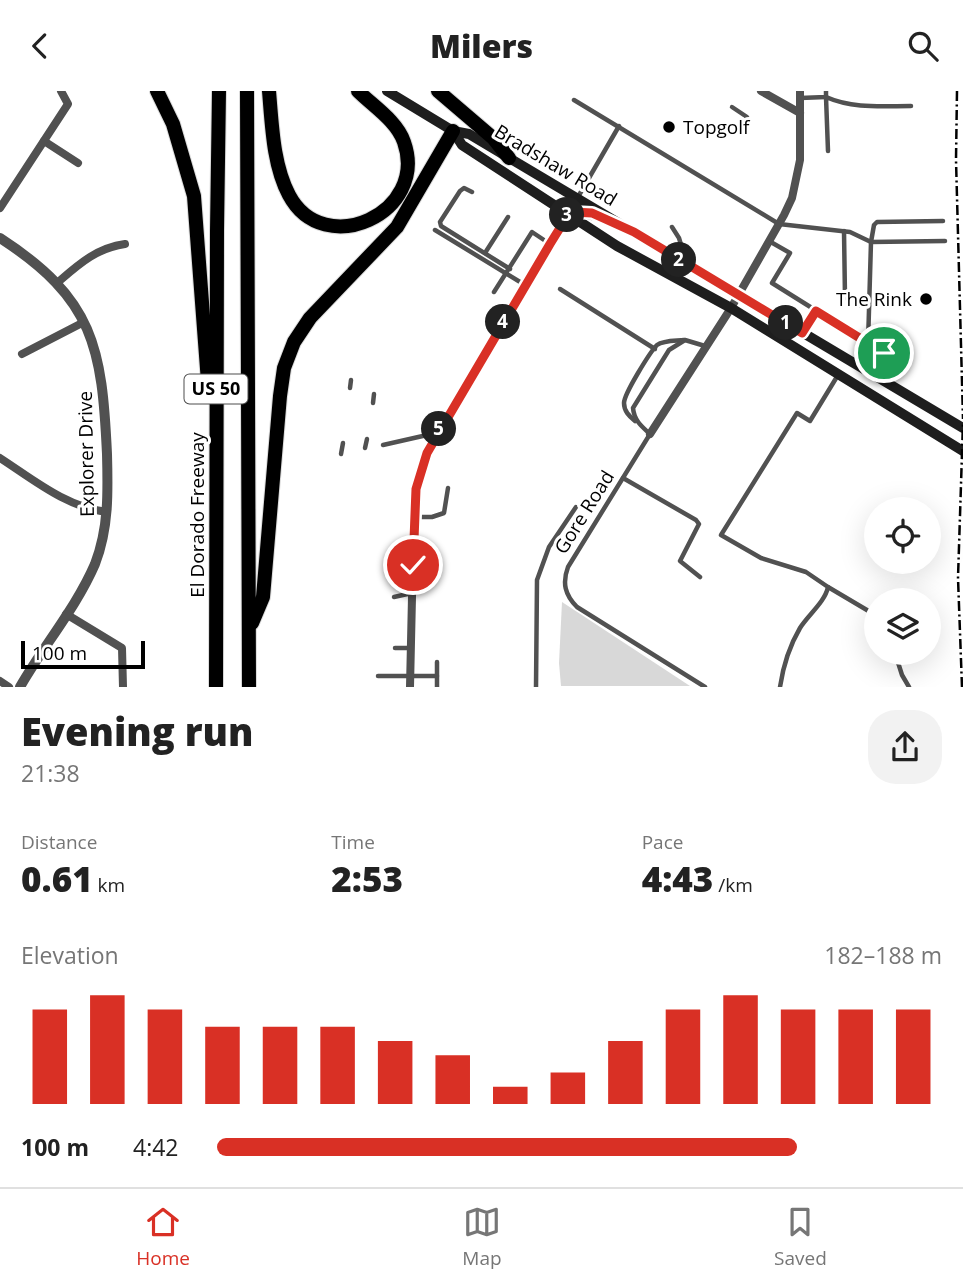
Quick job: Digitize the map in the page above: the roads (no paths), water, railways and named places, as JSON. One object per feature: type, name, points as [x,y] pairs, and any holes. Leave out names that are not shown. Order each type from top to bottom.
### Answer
[{"type":"highway","points":[[157,91],[173,124],[194,196],[216,488]]},
{"type":"highway","name":"El Dorado Freeway","points":[[216,687],[219,91]]},
{"type":"highway","name":"US 50","points":[[247,91],[250,687]]},
{"type":"highway","points":[[269,91],[274,141],[282,179],[290,198],[304,213],[322,223],[342,227],[362,224],[381,215],[396,201],[404,183],[408,163],[404,141],[393,124],[358,91]]},
{"type":"highway","points":[[438,91],[493,138],[509,158]]},
{"type":"highway","points":[[249,630],[262,597],[280,396],[284,368],[294,342],[310,318],[397,227],[453,131]]},
{"type":"main road","name":"Bradshaw Road","points":[[387,91],[453,131],[469,134],[578,197],[675,258],[963,428]]},
{"type":"main road","name":"Bradshaw Road","points":[[453,131],[462,145],[617,246],[730,308],[963,450]]},
{"type":"main road","points":[[568,215],[573,212],[592,213],[634,232]]},
{"type":"street","points":[[0,208],[68,104],[61,91]]},
{"type":"street","points":[[761,91],[800,113]]},
{"type":"street","name":"Gore Road","points":[[650,434],[730,308],[792,198],[800,160],[800,94]]},
{"type":"street","points":[[44,141],[78,163]]},
{"type":"street","points":[[410,682],[414,517],[421,471],[437,433],[568,215]]},
{"type":"street","name":"Explorer Drive","points":[[0,238],[35,262],[58,283],[84,322],[93,342],[102,380],[107,512],[95,562],[87,581],[20,687]]},
{"type":"street","points":[[58,283],[90,255],[108,247],[125,244]]},
{"type":"street","points":[[22,354],[84,322]]},
{"type":"street","points":[[0,458],[69,502],[86,509],[107,512]]},
{"type":"street","points":[[66,614],[122,649],[123,687]]},
{"type":"street","points":[[0,681],[9,687]]},
{"type":"lane","points":[[800,94],[826,94],[842,104],[854,106],[911,106]]},
{"type":"lane","points":[[826,94],[828,151]]},
{"type":"lane","points":[[574,100],[779,223],[850,232],[871,242],[945,241]]},
{"type":"lane","points":[[732,107],[747,117]]},
{"type":"lane","points":[[578,197],[619,126]]},
{"type":"lane","points":[[472,192],[464,188],[460,191],[440,222],[441,226],[510,269]]},
{"type":"lane","points":[[485,253],[508,217]]},
{"type":"lane","points":[[868,345],[871,242],[874,225],[877,222],[943,221]]},
{"type":"lane","points":[[672,227],[682,248],[675,258]]},
{"type":"lane","points":[[435,230],[525,285]]},
{"type":"lane","points":[[844,231],[845,297],[855,305],[869,306]]},
{"type":"lane","points":[[494,292],[532,232],[550,244]]},
{"type":"lane","points":[[769,241],[790,253],[772,283],[884,353],[887,360],[877,378]]},
{"type":"lane","points":[[560,289],[654,349]]},
{"type":"lane","points":[[802,333],[816,311]]},
{"type":"lane","points":[[638,423],[633,416],[633,408],[669,350],[685,340]]},
{"type":"lane","points":[[650,434],[627,415],[625,395],[654,349],[666,341],[685,340],[705,346]]},
{"type":"lane","points":[[838,374],[810,421],[797,413],[721,535],[761,558],[806,572],[864,608]]},
{"type":"lane","points":[[350,388],[351,380]]},
{"type":"lane","points":[[373,403],[374,394]]},
{"type":"lane","points":[[383,445],[437,433]]},
{"type":"lane","name":"Gore Road","points":[[650,434],[568,567],[565,590],[577,607],[705,687]]},
{"type":"lane","points":[[365,449],[367,439]]},
{"type":"lane","points":[[341,454],[343,443]]},
{"type":"lane","points":[[623,478],[696,520],[699,524],[680,557],[680,562],[700,577]]},
{"type":"lane","points":[[414,517],[432,517],[444,513],[448,488]]},
{"type":"lane","points":[[536,687],[537,580],[550,547],[576,507]]},
{"type":"lane","points":[[780,687],[782,672],[798,631],[827,594],[828,587]]},
{"type":"lane","points":[[394,597],[412,593]]},
{"type":"lane","points":[[395,648],[411,648]]},
{"type":"lane","points":[[437,662],[437,687]]},
{"type":"lane","points":[[899,665],[909,687]]},
{"type":"lane","points":[[378,676],[410,682],[437,676]]},
{"type":"railway","points":[[957,91],[956,160],[963,419]]},
{"type":"railway","points":[[962,687],[958,578],[963,422]]},
{"type":"place","name":"Topgolf","points":[[669,127]]},
{"type":"place","name":"The Rink","points":[[926,299]]}]
